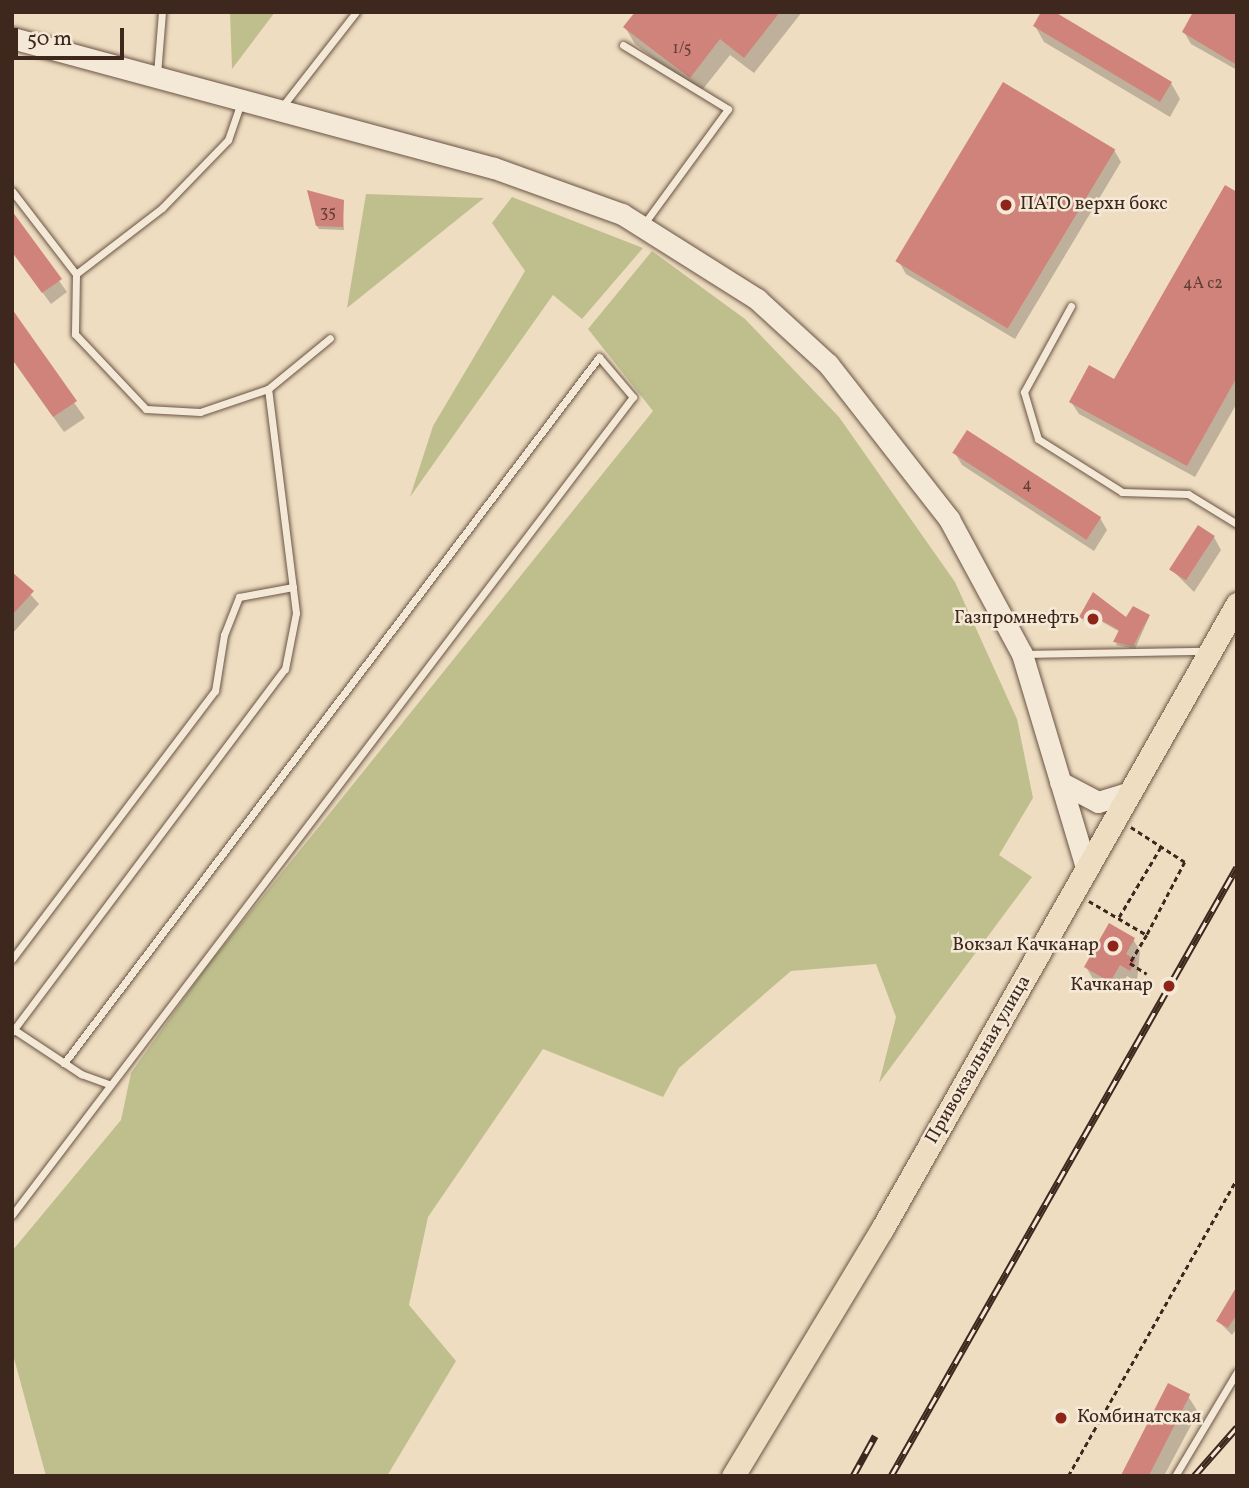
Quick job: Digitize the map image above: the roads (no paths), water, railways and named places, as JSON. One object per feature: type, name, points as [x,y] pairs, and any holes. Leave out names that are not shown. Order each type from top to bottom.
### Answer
[{"type":"main road","name":"Привокзальная улица","points":[[733,1476],[1074,894],[1237,604]]},
{"type":"street","points":[[12,38],[494,168],[643,225],[757,299],[828,365],[949,519],[1022,654],[1087,870]]},
{"type":"street","points":[[1060,782],[1098,802],[1131,792]]},
{"type":"lane","points":[[157,77],[162,12]]},
{"type":"lane","points":[[280,109],[356,12]]},
{"type":"lane","points":[[623,45],[728,109],[643,225]]},
{"type":"lane","points":[[76,274],[162,208],[229,139],[243,99]]},
{"type":"lane","points":[[12,191],[76,274],[75,334],[146,409],[201,412],[268,389],[330,338]]},
{"type":"lane","points":[[1071,306],[1024,392],[1038,439],[1122,492],[1188,494],[1237,524]]},
{"type":"lane","points":[[12,1215],[108,1084],[207,966],[633,397],[599,357],[64,1063]]},
{"type":"lane","points":[[108,1084],[64,1063],[13,1030],[285,668],[296,613],[268,389]]},
{"type":"lane","points":[[12,959],[215,691],[224,635],[239,597],[293,587]]},
{"type":"lane","points":[[1022,654],[1210,651]]},
{"type":"lane","points":[[1175,1476],[1237,1372]]},
{"type":"railway","points":[[891,1476],[1237,867]]},
{"type":"railway","points":[[1194,1476],[1237,1427]]},
{"type":"railway","points":[[853,1476],[875,1436]]},
{"type":"place","name":"ПАТО верхн бокс","points":[[1006,205]]},
{"type":"place","name":"Газпромнефть","points":[[1093,619]]},
{"type":"place","name":"Вокзал Качканар","points":[[1113,946]]},
{"type":"place","name":"Качканар","points":[[1169,986]]},
{"type":"place","name":"Комбинатская","points":[[1061,1418]]}]
